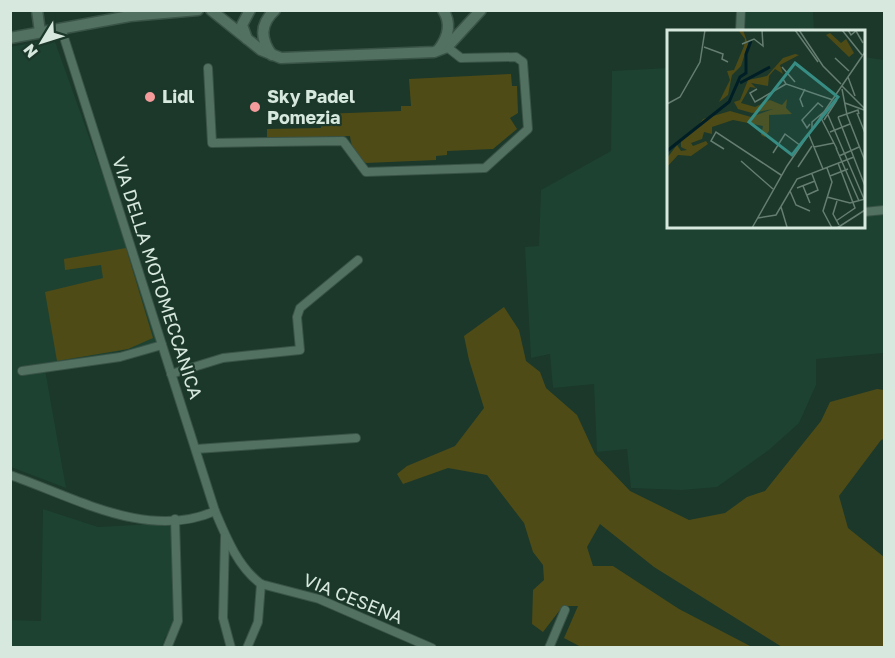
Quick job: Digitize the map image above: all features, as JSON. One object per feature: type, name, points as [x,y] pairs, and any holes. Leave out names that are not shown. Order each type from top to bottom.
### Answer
[{"type":"main road","points":[[37,10],[40,32]]},
{"type":"main road","points":[[10,38],[130,16],[198,10]]},
{"type":"main road","points":[[211,10],[273,57],[442,49],[476,12]]},
{"type":"main road","points":[[247,39],[242,25],[250,10]]},
{"type":"main road","points":[[273,57],[266,46],[263,32],[265,21],[275,10]]},
{"type":"main road","points":[[442,49],[448,34],[448,21],[443,10]]},
{"type":"street","points":[[740,30],[741,10]]},
{"type":"street","name":"VIA DELLA MOTOMECCANICA","points":[[61,28],[215,511],[225,535],[242,564],[261,584]]},
{"type":"street","points":[[208,68],[212,143],[343,141],[366,172],[485,168],[528,129],[523,62],[516,57],[461,58],[442,49]]},
{"type":"street","points":[[865,212],[885,210]]},
{"type":"street","points":[[171,374],[223,358],[300,350],[297,317],[301,306],[358,260]]},
{"type":"street","points":[[22,371],[120,357],[162,345]]},
{"type":"street","points":[[196,449],[356,438]]},
{"type":"street","points":[[10,475],[134,520],[200,517],[215,511]]},
{"type":"street","points":[[167,648],[178,621],[175,519]]},
{"type":"street","name":"VIA DELLA MOTOMECCANICA","points":[[225,535],[223,621],[231,648]]},
{"type":"street","points":[[247,648],[258,622],[261,584]]},
{"type":"street","name":"VIA CESENA","points":[[261,584],[319,599],[432,648]]},
{"type":"street","points":[[549,648],[565,610]]},
{"type":"shaded area","points":[[746,11],[813,11],[814,30],[745,30]]},
{"type":"shaded area","points":[[54,39],[129,249],[158,342],[112,353],[44,364],[66,488],[11,467],[10,47]]},
{"type":"shaded area","points":[[865,57],[884,60],[884,353],[816,359],[816,385],[799,423],[769,450],[717,487],[682,490],[631,488],[627,449],[597,452],[594,384],[553,388],[550,354],[531,358],[525,247],[539,246],[541,190],[611,151],[612,71],[667,68],[667,228],[865,228]]},
{"type":"shaded area","points":[[511,74],[512,86],[517,86],[518,113],[510,118],[517,129],[493,149],[447,151],[447,155],[436,156],[436,160],[366,163],[355,152],[350,136],[267,139],[267,129],[321,128],[322,114],[401,111],[401,106],[411,106],[409,79]]},
{"type":"shaded area","points":[[126,248],[153,338],[128,349],[57,361],[45,292],[103,278],[101,265],[65,270],[64,259]]},
{"type":"shaded area","points":[[504,307],[519,330],[526,361],[540,372],[546,388],[577,415],[595,454],[630,491],[689,520],[725,513],[747,497],[765,491],[821,421],[830,402],[877,389],[884,390],[884,439],[839,496],[848,528],[884,557],[884,647],[782,647],[654,567],[600,524],[587,547],[593,566],[613,566],[679,609],[752,647],[581,647],[564,638],[578,606],[563,606],[543,632],[532,624],[533,590],[544,580],[543,565],[533,552],[524,523],[487,475],[448,468],[403,484],[397,474],[407,466],[455,446],[484,408],[464,336]]},
{"type":"shaded area","points":[[43,509],[98,527],[171,523],[175,626],[165,637],[162,647],[11,647],[10,620],[41,621]]},
{"type":"place","name":"Lidl","points":[[150,97]]},
{"type":"place","name":"Sky Padel Pomezia","points":[[255,107]]}]
